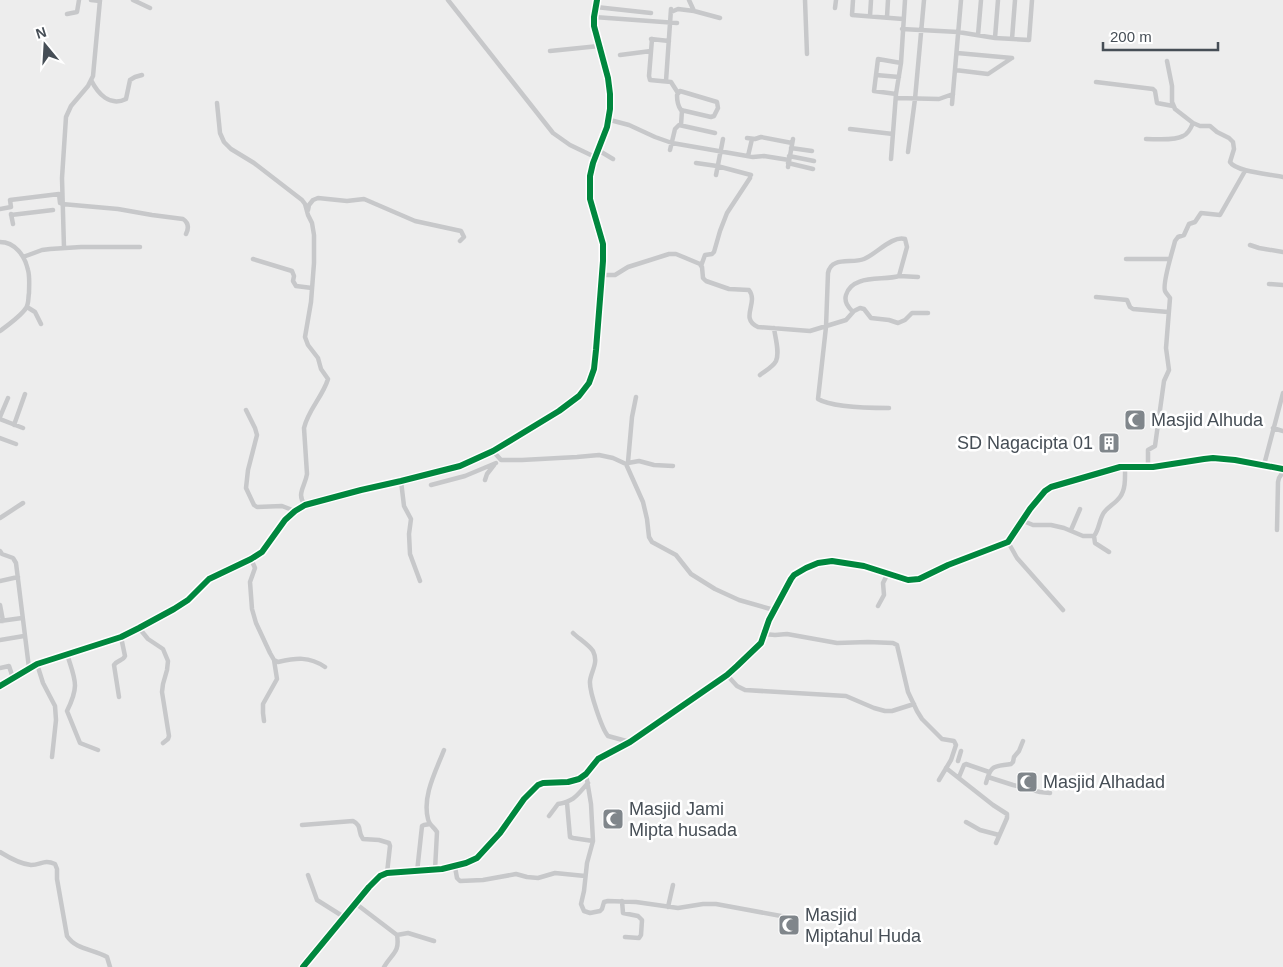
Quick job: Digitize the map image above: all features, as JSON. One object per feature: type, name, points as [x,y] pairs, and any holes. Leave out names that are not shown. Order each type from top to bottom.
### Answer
[{"type":"street","points":[[68,14],[77,12],[79,0]]},
{"type":"street","points":[[64,248],[61,204],[66,117],[71,106],[88,86],[94,72],[100,1],[91,0]]},
{"type":"street","points":[[133,0],[150,8]]},
{"type":"street","points":[[448,0],[553,133],[570,145],[595,157]]},
{"type":"street","points":[[0,686],[29,668],[38,668],[67,654],[121,637],[188,600],[208,579],[251,559],[264,550],[282,524],[295,511],[305,505],[451,469],[470,462],[493,451],[567,406],[579,396],[589,383],[594,369],[602,275],[603,244],[592,207],[590,171],[610,120],[609,85],[595,31],[594,17],[597,0]]},
{"type":"street","points":[[689,0],[694,10]]},
{"type":"street","points":[[805,0],[807,54]]},
{"type":"street","points":[[835,8],[836,0]]},
{"type":"street","points":[[854,0],[852,15],[903,19]]},
{"type":"street","points":[[870,16],[871,0]]},
{"type":"street","points":[[887,17],[888,0]]},
{"type":"street","points":[[891,159],[896,96],[901,63],[905,0]]},
{"type":"street","points":[[908,152],[924,0]]},
{"type":"street","points":[[952,104],[961,0]]},
{"type":"street","points":[[978,35],[981,0]]},
{"type":"street","points":[[995,38],[998,0]]},
{"type":"street","points":[[1012,39],[1015,0]]},
{"type":"street","points":[[902,29],[958,32],[995,38],[1028,40],[1032,0]]},
{"type":"street","points":[[596,7],[652,12],[651,21]]},
{"type":"street","points":[[666,81],[671,11],[694,10],[720,18]]},
{"type":"street","points":[[594,17],[677,23]]},
{"type":"street","points":[[669,41],[651,39],[649,76],[650,80],[672,82],[678,93],[678,104],[682,110],[681,125]]},
{"type":"street","points":[[550,51],[599,46]]},
{"type":"street","points":[[620,55],[651,51]]},
{"type":"street","points":[[955,70],[988,74],[1012,58],[957,53]]},
{"type":"street","points":[[901,63],[878,59],[874,91],[915,99],[939,99],[953,94]]},
{"type":"street","points":[[1167,61],[1172,86],[1173,106],[1177,112],[1193,124],[1210,126],[1232,140],[1234,147],[1230,161],[1233,166],[1245,171],[1283,177]]},
{"type":"street","points":[[876,75],[899,77]]},
{"type":"street","points":[[91,80],[101,95],[109,100],[118,102],[126,99],[130,80],[142,76]]},
{"type":"street","points":[[1096,82],[1152,89],[1155,91],[1157,103],[1173,106]]},
{"type":"street","points":[[678,93],[680,91],[685,92],[718,102],[714,116],[711,117],[682,110]]},
{"type":"street","points":[[217,103],[220,133],[227,146],[254,163],[302,200],[312,224],[314,235],[312,288],[305,337],[328,379],[318,401],[306,420],[304,428],[307,474],[300,496],[301,501],[305,505]]},
{"type":"street","points":[[610,120],[629,125],[672,143],[753,157],[764,156],[813,169]]},
{"type":"street","points":[[1146,139],[1183,137],[1193,124]]},
{"type":"street","points":[[670,150],[676,126],[681,125],[715,133]]},
{"type":"street","points":[[850,129],[893,134]]},
{"type":"street","points":[[748,156],[749,138],[761,137],[792,143],[812,151]]},
{"type":"street","points":[[716,175],[723,139]]},
{"type":"street","points":[[789,162],[792,143]]},
{"type":"street","points":[[598,150],[613,159]]},
{"type":"street","points":[[789,162],[814,161]]},
{"type":"street","points":[[696,163],[717,166],[750,177],[727,213],[714,252],[705,255],[702,266],[703,278],[706,281],[729,289],[749,290],[753,296],[749,316],[750,322],[758,327],[810,331],[846,320],[853,312],[862,308],[871,318],[898,323],[912,313],[928,313]]},
{"type":"street","points":[[1148,468],[1148,450],[1155,446],[1164,381],[1169,370],[1166,348],[1170,296],[1165,291],[1165,288],[1176,239],[1184,235],[1189,224],[1195,222],[1201,213],[1221,214],[1245,171]]},
{"type":"street","points":[[12,224],[10,200],[59,194],[61,204]]},
{"type":"street","points":[[302,200],[321,198],[347,202],[366,199],[415,221],[461,231],[464,237],[460,241]]},
{"type":"street","points":[[308,215],[308,207],[313,200]]},
{"type":"street","points":[[61,204],[118,209],[183,219],[188,224],[186,234]]},
{"type":"street","points":[[0,208],[10,207]]},
{"type":"street","points":[[11,215],[53,210]]},
{"type":"street","points":[[889,408],[857,408],[818,399],[826,327],[828,273],[831,265],[837,262],[861,260],[886,245],[903,238],[907,245],[899,276]]},
{"type":"street","points":[[0,242],[13,245],[23,257],[27,267],[29,285],[27,308],[0,332]]},
{"type":"street","points":[[1250,246],[1283,252]]},
{"type":"street","points":[[23,257],[42,250],[64,248],[140,247]]},
{"type":"street","points":[[602,275],[615,275],[628,267],[669,254],[676,254],[702,266]]},
{"type":"street","points":[[253,259],[292,271],[294,276],[293,282],[296,286],[312,288]]},
{"type":"street","points":[[1126,259],[1170,259]]},
{"type":"street","points":[[853,312],[847,304],[846,298],[848,291],[853,285],[863,280],[899,276],[918,277]]},
{"type":"street","points":[[1269,284],[1283,285]]},
{"type":"street","points":[[1096,297],[1127,300],[1133,309],[1168,312]]},
{"type":"street","points":[[27,308],[35,312],[41,324]]},
{"type":"street","points":[[760,375],[777,359],[774,328]]},
{"type":"street","points":[[1264,465],[1283,393]]},
{"type":"street","points":[[14,425],[26,394]]},
{"type":"street","points":[[636,397],[627,463],[642,498],[649,538],[652,542],[676,555],[691,574],[715,589],[732,598],[774,610]]},
{"type":"street","points":[[8,398],[0,418],[23,428]]},
{"type":"street","points":[[246,410],[257,435],[248,470],[246,488],[254,505],[257,507],[282,506],[295,511]]},
{"type":"street","points":[[1273,428],[1283,430]]},
{"type":"street","points":[[0,438],[16,444]]},
{"type":"street","points":[[493,451],[501,460]]},
{"type":"street","points":[[432,485],[465,476],[501,460],[565,458],[599,454],[627,463],[639,461],[654,465],[673,466]]},
{"type":"street","points":[[303,967],[355,903],[380,876],[387,873],[417,872],[455,867],[473,861],[480,856],[500,833],[524,799],[538,784],[574,781],[586,774],[598,759],[623,747],[726,675],[758,646],[774,610],[793,576],[806,568],[818,563],[832,562],[864,566],[908,580],[914,580],[1008,542],[1021,520],[1039,497],[1051,487],[1125,467],[1148,468],[1213,458],[1264,465],[1283,471],[1278,482],[1276,530]]},
{"type":"street","points":[[485,480],[487,474],[496,463]]},
{"type":"street","points":[[1109,552],[1095,543],[1094,536],[1103,514],[1122,494],[1125,484],[1125,467]]},
{"type":"street","points":[[401,482],[404,506],[412,521],[409,534],[410,554],[420,582]]},
{"type":"street","points":[[0,518],[22,502]]},
{"type":"street","points":[[1071,530],[1080,509]]},
{"type":"street","points":[[1021,520],[1033,525],[1054,526],[1071,530],[1083,536],[1094,536]]},
{"type":"street","points":[[1008,542],[1024,566],[1063,610]]},
{"type":"street","points":[[0,553],[14,560],[29,668]]},
{"type":"street","points":[[251,559],[254,568],[250,582],[252,608],[256,623],[274,660],[277,680],[263,704],[264,721]]},
{"type":"street","points":[[878,606],[884,595],[883,585],[888,574]]},
{"type":"street","points":[[0,581],[18,578]]},
{"type":"street","points":[[0,605],[2,621],[22,618]]},
{"type":"street","points":[[139,628],[148,639],[163,649],[168,661],[162,692],[169,733],[168,739],[163,743]]},
{"type":"street","points":[[573,633],[591,649],[594,656],[595,668],[590,679],[590,686],[604,730],[608,736],[630,742]]},
{"type":"street","points":[[764,634],[787,634],[837,643],[868,642],[896,644],[899,648],[908,692],[914,704],[922,719],[942,739],[956,742],[960,751],[958,761]]},
{"type":"street","points":[[0,640],[24,636]]},
{"type":"street","points":[[119,697],[114,665],[125,656],[121,637]]},
{"type":"street","points":[[67,654],[76,686],[67,711],[80,743],[98,750]]},
{"type":"street","points":[[274,660],[278,662],[291,659],[311,660],[325,667]]},
{"type":"street","points":[[0,668],[9,666],[13,678]]},
{"type":"street","points":[[38,668],[43,683],[55,706],[56,720],[52,757]]},
{"type":"street","points":[[726,675],[737,686],[745,690],[846,696],[885,711],[892,711],[914,704]]},
{"type":"street","points":[[986,783],[992,768],[1013,762],[1022,741]]},
{"type":"street","points":[[435,870],[437,832],[430,824],[427,808],[428,796],[444,750]]},
{"type":"street","points":[[939,780],[951,760],[960,751]]},
{"type":"street","points":[[959,777],[966,764],[1013,785],[1050,793]]},
{"type":"street","points":[[946,768],[993,805],[1006,812],[1007,818],[996,843]]},
{"type":"street","points":[[586,774],[591,804],[593,841],[580,904],[584,911],[590,913],[600,911],[606,901],[636,902],[683,908],[703,904],[716,904],[792,918]]},
{"type":"street","points":[[549,816],[558,804],[567,803],[577,796],[588,783]]},
{"type":"street","points":[[567,803],[570,837],[593,841]]},
{"type":"street","points":[[302,825],[355,822],[359,826],[363,839],[389,843],[387,873]]},
{"type":"street","points":[[966,822],[980,830],[999,835]]},
{"type":"street","points":[[417,872],[422,826],[430,824]]},
{"type":"street","points":[[0,852],[27,864],[48,861],[55,864],[67,936],[73,944],[107,957],[110,967]]},
{"type":"street","points":[[455,867],[457,878],[460,881],[483,880],[516,874],[538,878],[555,873],[586,876]]},
{"type":"street","points":[[308,875],[317,900],[344,917]]},
{"type":"street","points":[[668,907],[673,885]]},
{"type":"street","points":[[622,901],[623,913],[640,917],[642,920],[639,938],[625,937]]},
{"type":"street","points":[[355,903],[397,935],[396,952],[384,967]]},
{"type":"street","points":[[397,935],[408,933],[434,941]]},
{"type":"cycle path","points":[[0,686],[37,664],[121,637],[174,609],[188,600],[209,579],[262,552],[285,520],[305,505],[460,466],[493,451],[559,411],[579,396],[589,383],[594,369],[603,261],[603,244],[590,199],[590,176],[607,127],[610,109],[608,78],[594,26],[597,0]]},
{"type":"cycle path","points":[[303,967],[380,876],[387,873],[442,869],[477,858],[500,833],[524,799],[538,785],[579,779],[586,774],[598,759],[630,742],[727,675],[761,643],[769,620],[791,579],[806,568],[818,563],[832,561],[864,566],[908,580],[919,579],[948,565],[1008,542],[1030,509],[1045,491],[1051,487],[1120,467],[1153,467],[1213,458],[1283,469]]},
{"type":"place","name":"Masjid Alhuda","points":[[1135,420]]},
{"type":"place","name":"SD Nagacipta 01","points":[[1109,443]]},
{"type":"place","name":"Masjid Alhadad","points":[[1027,782]]},
{"type":"place","name":"Masjid Jami Mipta husada","points":[[613,819]]},
{"type":"place","name":"Masjid Miptahul Huda","points":[[789,925]]}]
